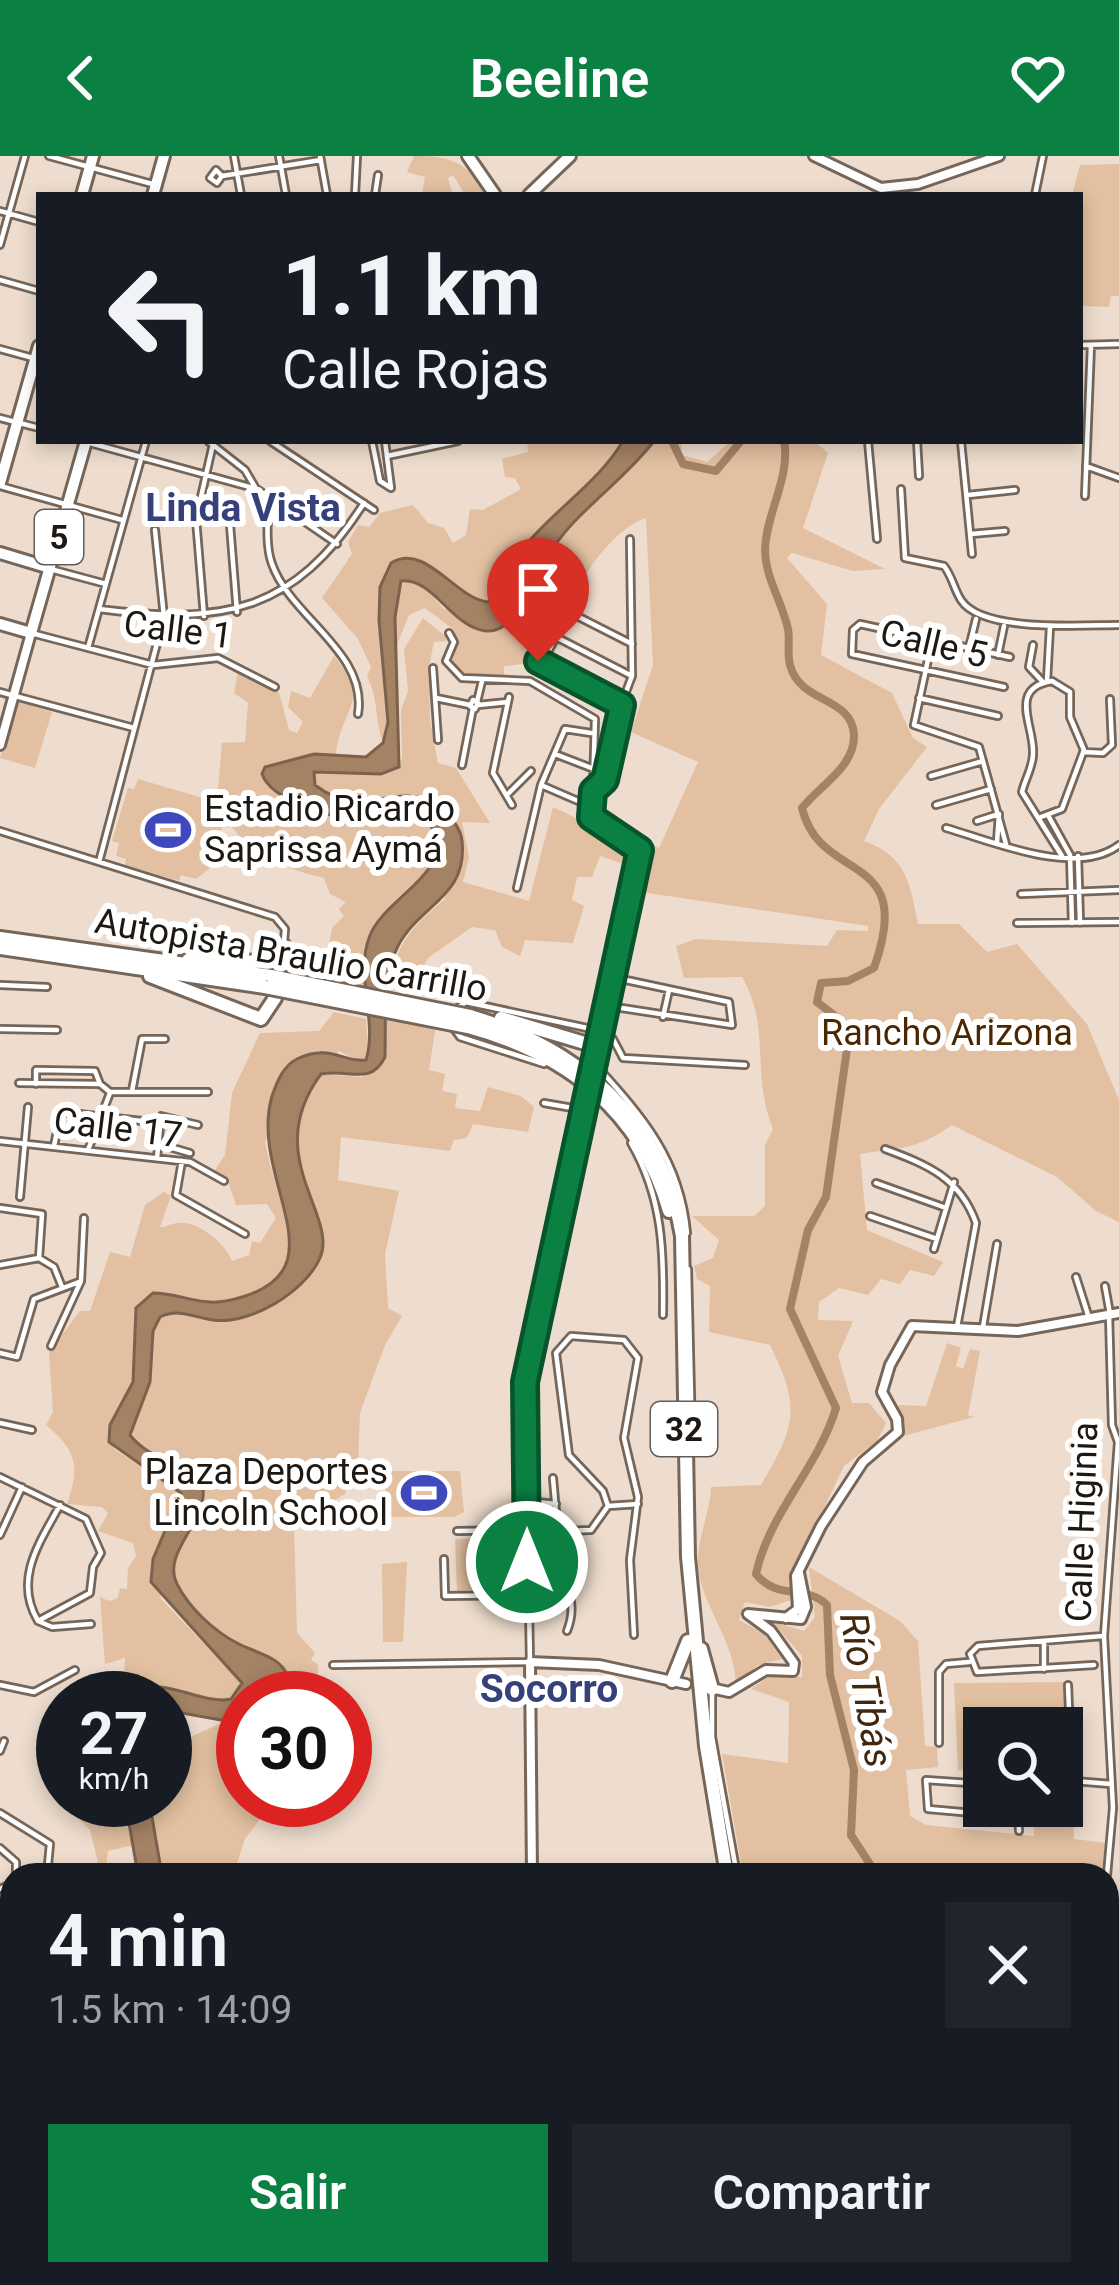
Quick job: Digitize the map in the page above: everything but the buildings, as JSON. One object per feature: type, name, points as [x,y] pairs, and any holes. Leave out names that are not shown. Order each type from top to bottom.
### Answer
[{"type":"highway","name":"Autopista Braulio Carrillo","points":[[2,947],[64,944],[271,976],[469,1021],[537,1050],[595,1089],[644,1148],[668,1204],[676,1264],[679,1532],[723,1863]]},
{"type":"highway","points":[[132,969],[253,1019],[271,1010],[271,976],[284,946]]},
{"type":"highway","points":[[271,976],[284,946]]},
{"type":"highway","name":"Autopista Braulio Carrillo","points":[[2,947],[132,969],[271,976]]},
{"type":"highway","points":[[469,1021],[505,1019],[598,1047]]},
{"type":"highway","points":[[679,1682],[695,1642]]},
{"type":"highway","points":[[695,1642],[708,1688]]},
{"type":"main road","points":[[155,190],[164,156]]},
{"type":"main road","points":[[468,156],[493,192]]},
{"type":"main road","points":[[532,192],[570,156]]},
{"type":"main road","points":[[83,192],[92,161]]},
{"type":"main road","points":[[0,484],[36,360]]},
{"type":"main road","name":"5","points":[[31,633],[84,444]]},
{"type":"main road","points":[[0,553],[50,568]]},
{"type":"main road","name":"Calle 1","points":[[0,624],[31,633]]},
{"type":"street","points":[[0,245],[25,156]]},
{"type":"street","points":[[49,156],[92,161],[155,190]]},
{"type":"street","points":[[234,156],[240,192]]},
{"type":"street","points":[[279,156],[286,192]]},
{"type":"street","points":[[355,192],[357,156]]},
{"type":"street","points":[[814,156],[868,186],[918,189],[999,156]]},
{"type":"street","points":[[1036,192],[1043,156]]},
{"type":"street","points":[[222,176],[320,158],[326,192]]},
{"type":"street","points":[[375,192],[378,176]]},
{"type":"street","points":[[0,211],[36,221]]},
{"type":"street","points":[[0,280],[36,290]]},
{"type":"street","points":[[1083,345],[1119,344]]},
{"type":"street","points":[[1085,496],[1091,345]]},
{"type":"street","points":[[0,349],[36,354]]},
{"type":"street","points":[[0,418],[36,427]]},
{"type":"street","points":[[96,444],[257,489]]},
{"type":"street","points":[[88,648],[145,444]]},
{"type":"street","points":[[204,616],[196,519],[211,444]]},
{"type":"street","points":[[213,444],[245,470],[268,499],[337,544]]},
{"type":"street","points":[[274,444],[374,509]]},
{"type":"street","points":[[373,444],[379,478],[391,489],[385,444]]},
{"type":"street","points":[[387,456],[442,444]]},
{"type":"street","points":[[868,444],[877,539]]},
{"type":"street","points":[[917,444],[919,476]]},
{"type":"street","points":[[961,444],[973,554]]},
{"type":"street","points":[[1087,466],[1119,478]]},
{"type":"street","points":[[0,484],[124,521]]},
{"type":"street","points":[[901,489],[906,559],[944,566],[962,602],[976,612],[1050,625],[1119,626]]},
{"type":"street","points":[[968,495],[1015,490]]},
{"type":"street","points":[[268,499],[268,551],[285,589],[351,668],[358,715]]},
{"type":"street","points":[[99,609],[164,617],[237,612],[285,589],[337,544],[364,502]]},
{"type":"street","points":[[196,519],[226,519],[230,525],[237,612]]},
{"type":"street","points":[[99,862],[164,617],[155,530]]},
{"type":"street","points":[[971,535],[1005,531]]},
{"type":"street","points":[[532,1863],[525,1382],[640,850],[592,822],[593,791],[632,676],[630,539]]},
{"type":"street","points":[[50,568],[106,584]]},
{"type":"street","points":[[622,705],[540,662],[569,612],[632,644]]},
{"type":"street","points":[[969,649],[976,619]]},
{"type":"street","name":"Calle 5","points":[[932,640],[858,624],[852,654],[1004,687]]},
{"type":"street","points":[[1050,625],[1045,682],[1027,697],[1025,724],[1034,755],[1022,792],[1027,808],[1045,817],[1074,855],[1076,923]]},
{"type":"street","points":[[998,655],[1004,626]]},
{"type":"street","points":[[449,632],[454,642],[448,665],[480,681],[530,681],[594,717],[599,770],[593,791]]},
{"type":"street","points":[[0,745],[31,633]]},
{"type":"street","name":"Calle 1","points":[[31,633],[153,665],[218,658],[275,687]]},
{"type":"street","points":[[556,637],[632,676]]},
{"type":"street","points":[[1006,844],[983,760],[973,742],[916,728],[932,640],[1010,657]]},
{"type":"street","points":[[1033,645],[1029,667],[1045,682],[1070,692],[1070,717],[1083,752],[1064,806],[1045,817]]},
{"type":"street","points":[[433,668],[438,740]]},
{"type":"street","points":[[462,765],[480,681]]},
{"type":"street","points":[[0,692],[136,729]]},
{"type":"street","points":[[436,698],[474,704],[509,699],[494,773],[512,806]]},
{"type":"street","points":[[919,698],[998,716]]},
{"type":"street","points":[[1083,752],[1102,753],[1112,745],[1110,699]]},
{"type":"street","points":[[517,888],[541,785],[566,728],[591,733]]},
{"type":"street","points":[[555,754],[599,770]]},
{"type":"street","points":[[931,776],[983,760]]},
{"type":"street","points":[[506,795],[531,771]]},
{"type":"street","points":[[541,785],[585,804]]},
{"type":"street","points":[[936,805],[991,789]]},
{"type":"street","points":[[977,821],[999,814]]},
{"type":"street","points":[[997,842],[999,814]]},
{"type":"street","points":[[1045,817],[1062,856]]},
{"type":"street","points":[[946,827],[1006,844],[1032,857],[1106,854],[1119,844]]},
{"type":"street","points":[[0,831],[260,911],[282,921],[284,946]]},
{"type":"street","points":[[1021,894],[1119,890]]},
{"type":"street","points":[[1017,923],[1119,922]]},
{"type":"street","points":[[612,977],[729,1002],[731,1025],[615,1007]]},
{"type":"street","points":[[0,985],[47,987]]},
{"type":"street","points":[[663,1017],[669,990]]},
{"type":"street","points":[[663,1315],[662,1226],[647,1172],[618,1124],[589,1090],[541,1062],[457,1035],[452,1020],[466,1002],[601,1031],[614,1039],[623,1058],[745,1065]]},
{"type":"street","points":[[0,1029],[57,1030]]},
{"type":"street","points":[[132,1090],[142,1039],[165,1039]]},
{"type":"street","points":[[594,1068],[652,1128],[673,1166],[681,1196],[691,1294],[695,1642]]},
{"type":"street","points":[[36,1084],[36,1070],[94,1071],[110,1092],[208,1092]]},
{"type":"street","points":[[69,1084],[70,1070]]},
{"type":"street","points":[[19,1084],[100,1084]]},
{"type":"street","points":[[88,1150],[110,1092]]},
{"type":"street","points":[[544,1103],[584,1110]]},
{"type":"street","points":[[20,1197],[28,1107]]},
{"type":"street","points":[[54,1146],[58,1114],[103,1114],[142,1121]]},
{"type":"street","points":[[157,1158],[161,1116],[198,1125]]},
{"type":"street","name":"Calle 17","points":[[0,1141],[182,1161],[224,1181]]},
{"type":"street","points":[[158,1144],[190,1153]]},
{"type":"street","points":[[886,1150],[923,1163],[954,1182],[976,1223],[957,1327]]},
{"type":"street","points":[[182,1161],[174,1193],[245,1234]]},
{"type":"street","points":[[934,1249],[954,1182]]},
{"type":"street","points":[[876,1183],[946,1208]]},
{"type":"street","points":[[0,1208],[42,1214],[39,1258]]},
{"type":"street","points":[[869,1216],[937,1239]]},
{"type":"street","points":[[51,1346],[81,1281],[84,1218]]},
{"type":"street","points":[[982,1329],[997,1244]]},
{"type":"street","points":[[0,1264],[39,1258],[55,1267],[62,1287]]},
{"type":"street","points":[[1076,1277],[1089,1318]]},
{"type":"street","points":[[0,1353],[17,1357],[34,1299],[81,1281]]},
{"type":"street","name":"Calle Higinia","points":[[1105,1286],[1113,1314],[1112,1425],[1118,1442],[1104,1636],[1112,1784],[1108,1863]]},
{"type":"street","points":[[735,1863],[708,1688],[729,1692],[766,1670],[793,1671],[794,1663],[778,1640],[748,1614],[786,1618],[802,1602],[799,1571],[863,1462],[898,1432],[898,1419],[882,1392],[908,1331],[918,1324],[1018,1331],[1113,1314]]},
{"type":"street","points":[[567,1631],[574,1602],[553,1554],[554,1534],[560,1528],[591,1530],[603,1520],[608,1506],[603,1491],[574,1464],[565,1443],[566,1396],[556,1353],[571,1336],[624,1340],[636,1350],[624,1438],[638,1504],[630,1560],[634,1635]]},
{"type":"street","points":[[0,1423],[32,1430]]},
{"type":"street","points":[[0,1477],[86,1519],[100,1558],[93,1568],[90,1593],[38,1621]]},
{"type":"street","points":[[554,1478],[560,1528]]},
{"type":"street","points":[[0,1535],[22,1487]]},
{"type":"street","points":[[527,1502],[545,1509]]},
{"type":"street","points":[[608,1506],[638,1504]]},
{"type":"street","points":[[60,1505],[28,1569],[29,1601],[38,1621],[52,1627],[91,1624]]},
{"type":"street","points":[[527,1515],[556,1507]]},
{"type":"street","points":[[457,1531],[528,1530]]},
{"type":"street","points":[[443,1559],[445,1596],[527,1595]]},
{"type":"street","points":[[969,1662],[977,1646],[1104,1636]]},
{"type":"street","points":[[1044,1641],[1044,1669]]},
{"type":"street","points":[[969,1662],[977,1672],[1094,1665]]},
{"type":"street","points":[[939,1743],[939,1672],[946,1664],[969,1662]]},
{"type":"street","points":[[333,1665],[599,1665],[679,1682]]},
{"type":"street","points":[[0,1685],[34,1692],[75,1670]]},
{"type":"street","points":[[1068,1685],[1069,1707]]},
{"type":"street","points":[[0,1751],[4,1741]]},
{"type":"street","points":[[963,1783],[926,1780],[928,1810],[963,1813]]},
{"type":"street","points":[[1083,1782],[1112,1784]]},
{"type":"street","points":[[0,1813],[52,1847],[49,1863]]},
{"type":"street","points":[[1019,1827],[1019,1832]]},
{"type":"green space","points":[[414,156],[439,157],[457,163],[486,192],[463,192],[453,175],[448,178],[452,192],[422,192],[425,177],[407,172]]},
{"type":"green space","points":[[1119,164],[1119,296],[1111,296],[1109,307],[1083,306],[1083,192],[1073,192],[1080,165]]},
{"type":"green space","points":[[527,444],[621,444],[531,539],[487,602],[459,593],[444,576],[405,557],[379,620],[388,722],[383,743],[367,677],[371,667],[358,639],[322,598],[352,554],[348,542],[358,525],[369,527],[380,513],[413,505],[428,523],[444,528],[453,543],[466,535],[470,509],[483,510],[521,489],[515,478],[505,477],[502,459],[528,452]]},
{"type":"green space","name":"Rancho Arizona","points":[[651,444],[681,444],[682,455],[707,462],[728,444],[818,444],[828,453],[803,528],[885,569],[853,571],[792,553],[787,558],[827,604],[821,655],[892,693],[913,738],[927,747],[879,809],[864,841],[898,863],[909,884],[918,924],[959,924],[987,952],[1017,944],[1087,1024],[1119,1100],[1119,1222],[1096,1211],[1057,1177],[952,1125],[917,1144],[860,1154],[867,1230],[943,1262],[934,1276],[910,1270],[900,1284],[881,1279],[868,1295],[839,1288],[819,1302],[818,1320],[853,1321],[838,1356],[852,1403],[869,1403],[886,1423],[877,1441],[844,1466],[799,1561],[790,1586],[794,1599],[770,1607],[745,1602],[739,1620],[763,1633],[782,1659],[758,1665],[736,1684],[731,1656],[700,1579],[700,1544],[711,1487],[761,1485],[782,1447],[790,1401],[770,1345],[709,1332],[710,1286],[697,1279],[694,1266],[713,1258],[719,1240],[692,1216],[754,1216],[765,1206],[765,1145],[773,1129],[763,1088],[756,1015],[742,977],[684,978],[676,946],[696,939],[827,946],[837,930],[868,931],[868,926],[635,891],[645,842],[659,848],[698,762],[631,732],[653,665],[646,518],[622,532],[599,556],[539,657],[504,666],[504,675],[464,672],[451,664],[458,641],[453,629],[425,608],[409,615],[396,647],[396,598],[405,579],[424,587],[444,609],[515,617],[551,549]]},
{"type":"green space","points":[[423,618],[446,641],[434,642],[429,666],[430,721],[438,763],[456,768],[490,823],[462,822],[469,857],[463,882],[529,901],[553,807],[636,847],[632,867],[600,856],[592,877],[577,877],[572,900],[584,906],[573,943],[525,940],[520,956],[502,947],[495,930],[472,927],[428,958],[411,989],[390,982],[408,935],[445,899],[442,808],[353,805],[323,791],[313,779],[319,768],[381,774],[402,760],[401,710],[408,691],[404,649]]},
{"type":"green space","points":[[334,656],[353,694],[336,754],[314,754],[279,794],[374,818],[408,813],[424,817],[439,850],[434,863],[380,922],[366,1006],[350,1003],[360,970],[327,954],[332,928],[344,916],[339,909],[346,902],[330,894],[324,878],[268,858],[225,817],[209,869],[196,879],[181,875],[179,881],[125,865],[126,859],[116,856],[119,843],[112,841],[128,788],[134,789],[138,779],[217,802],[222,743],[245,742],[248,703],[234,693],[238,671],[279,692],[289,730],[297,733],[303,722],[288,707],[291,691],[310,698]]},
{"type":"green space","points":[[15,701],[52,712],[35,768],[0,758]]},
{"type":"green space","points":[[334,1012],[366,1019],[369,1056],[361,1062],[339,1051],[265,1141],[285,1218],[286,1263],[275,1281],[254,1294],[211,1302],[154,1293],[136,1308],[133,1382],[110,1425],[114,1449],[181,1493],[153,1559],[161,1599],[230,1671],[216,1671],[216,1699],[197,1698],[192,1696],[192,1671],[124,1671],[125,1658],[105,1664],[100,1597],[109,1601],[118,1598],[120,1588],[127,1589],[128,1568],[136,1556],[133,1543],[98,1531],[108,1513],[102,1507],[67,1504],[73,1460],[46,1425],[53,1412],[49,1352],[80,1311],[90,1311],[110,1252],[130,1257],[145,1205],[164,1192],[171,1196],[160,1227],[194,1225],[218,1241],[232,1261],[249,1255],[252,1241],[260,1243],[276,1218],[267,1204],[236,1205],[229,1184],[215,1170],[225,1155],[232,1093],[260,1033],[319,1031]]},
{"type":"green space","points":[[387,1016],[436,1025],[429,1070],[445,1074],[442,1091],[457,1094],[455,1108],[480,1111],[488,1087],[521,1096],[534,1107],[528,1132],[473,1124],[467,1138],[454,1140],[450,1151],[341,1137],[338,1180],[399,1191],[385,1254],[388,1308],[402,1316],[385,1345],[360,1413],[358,1465],[345,1494],[294,1525],[297,1633],[315,1653],[311,1660],[318,1664],[318,1671],[281,1671],[279,1663],[211,1624],[182,1595],[175,1563],[205,1503],[181,1465],[139,1446],[130,1435],[150,1382],[153,1331],[160,1317],[182,1312],[233,1320],[324,1244],[300,1160],[299,1120],[321,1074],[363,1077],[386,1032]]},
{"type":"green space","points":[[947,1343],[961,1348],[956,1366],[963,1369],[970,1349],[980,1351],[968,1415],[974,1417],[903,1436],[903,1421],[894,1411],[899,1405],[926,1406]]},
{"type":"green space","name":"Plaza Deportes Lincoln School","points":[[389,1471],[460,1471],[464,1512],[454,1517],[389,1517],[384,1479]]},
{"type":"green space","points":[[520,1537],[522,1589],[457,1591],[455,1539]]},
{"type":"green space","points":[[407,1562],[403,1642],[383,1642],[382,1564]]},
{"type":"green space","points":[[809,1567],[900,1621],[918,1641],[925,1746],[937,1747],[938,1767],[906,1770],[910,1816],[926,1825],[1034,1836],[1034,1827],[1074,1827],[1074,1839],[1107,1843],[1105,1863],[741,1863],[722,1754],[788,1763],[789,1702],[751,1689],[769,1677],[802,1677],[802,1656],[771,1621],[804,1631],[815,1617]]},
{"type":"green space","points":[[1066,1682],[1067,1707],[963,1707],[963,1770],[958,1770],[954,1683]]},
{"type":"green space","points":[[216,1726],[216,1827],[254,1827],[237,1863],[160,1863],[154,1827],[192,1827],[192,1736]]},
{"type":"green space","points":[[87,1827],[130,1827],[133,1845],[108,1851],[106,1863],[98,1863]]},
{"type":"shaded area","points":[[621,444],[651,444],[558,541],[515,615],[497,630],[474,628],[423,587],[401,581],[395,617],[399,767],[381,774],[314,772],[315,785],[349,801],[405,796],[437,805],[459,831],[462,860],[450,888],[407,932],[393,958],[385,1057],[365,1074],[321,1074],[304,1104],[299,1157],[323,1241],[313,1271],[289,1294],[259,1312],[228,1320],[167,1314],[153,1331],[150,1382],[130,1435],[203,1489],[198,1513],[175,1561],[177,1584],[195,1610],[220,1632],[270,1658],[284,1671],[231,1671],[151,1582],[153,1559],[181,1493],[109,1442],[110,1425],[133,1382],[136,1308],[153,1293],[226,1301],[263,1289],[283,1271],[289,1248],[268,1128],[272,1096],[281,1075],[297,1059],[327,1053],[366,1060],[370,1031],[364,968],[369,938],[377,923],[431,866],[437,851],[435,835],[424,817],[331,815],[277,792],[262,774],[265,767],[314,754],[366,757],[383,743],[388,722],[380,587],[391,563],[416,560],[488,602],[531,539],[591,481]]},
{"type":"shaded area","points":[[192,1695],[216,1700],[216,1719],[192,1715]]},
{"type":"shaded area","points":[[130,1827],[154,1827],[160,1863],[136,1863]]},
{"type":"waterway","name":"Río Tibás","points":[[673,444],[683,464],[716,471],[738,444]]},
{"type":"waterway","name":"Río Tibás","points":[[784,444],[784,468],[765,549],[788,629],[790,665],[804,687],[845,713],[854,735],[843,766],[802,808],[812,832],[827,849],[875,885],[883,903],[884,930],[874,968],[848,981],[821,983],[817,1002],[848,1026],[848,1042],[826,1197],[808,1230],[790,1309],[836,1408],[818,1451],[771,1531],[756,1574],[773,1587],[810,1595],[827,1605],[830,1675],[854,1770],[851,1835],[869,1863]]},
{"type":"place","name":"Estadio Ricardo Saprissa Aymá","points":[[168,830]]},
{"type":"place","name":"Plaza Deportes Lincoln School","points":[[424,1493]]},
{"type":"district","name":"Linda Vista","points":[[243,508]]},
{"type":"district","name":"Socorro","points":[[549,1689]]},
{"type":"route","points":[[527,1562],[525,1382],[640,850],[594,824],[591,817],[593,791],[605,780],[622,705],[538,661]]}]
